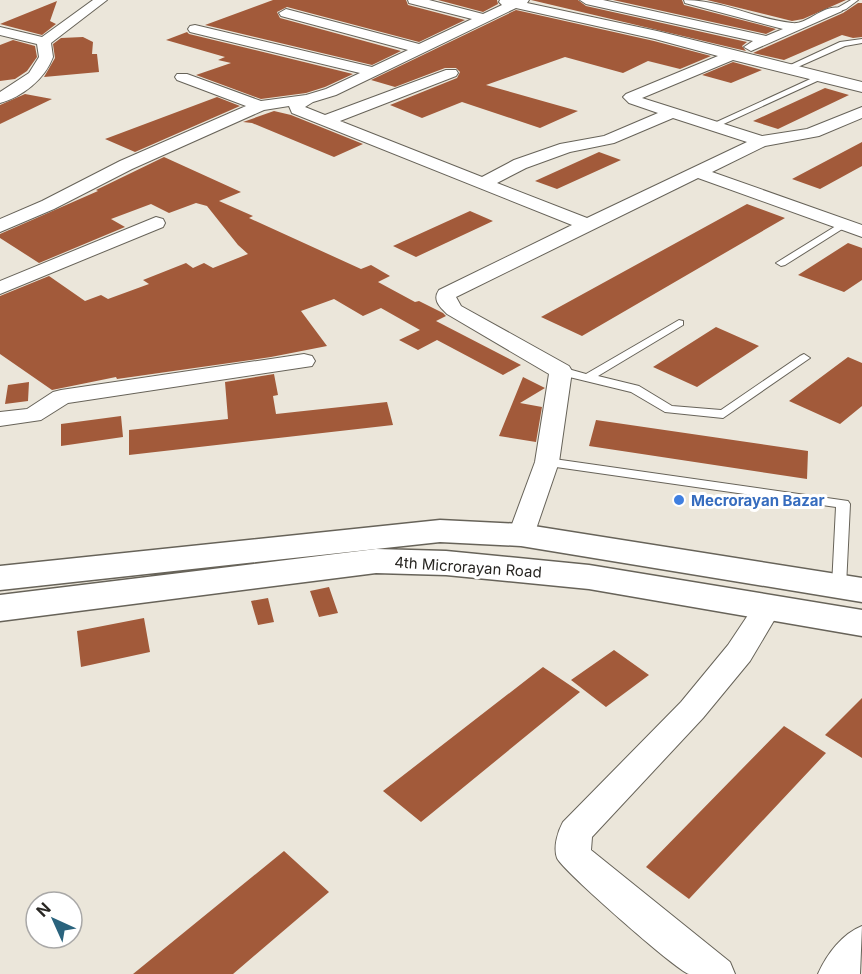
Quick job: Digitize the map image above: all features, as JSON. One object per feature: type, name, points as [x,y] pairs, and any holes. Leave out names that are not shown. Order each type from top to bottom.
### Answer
[{"type":"main road","name":"4th Microrayan Road","points":[[0,608],[220,567],[440,531],[521,535],[850,588]]},
{"type":"main road","name":"4th Microrayan Road","points":[[0,578],[376,561],[446,563],[589,577],[862,623]]},
{"type":"street","points":[[44,42],[101,0]]},
{"type":"street","points":[[414,0],[486,19]]},
{"type":"street","points":[[586,0],[767,40]]},
{"type":"street","points":[[690,0],[796,28]]},
{"type":"street","points":[[0,226],[48,205],[126,165],[260,106],[308,99],[331,92],[486,19],[511,1],[862,87]]},
{"type":"street","points":[[307,4],[286,13],[421,49]]},
{"type":"street","points":[[835,11],[631,97],[634,100],[761,141],[795,139],[830,128],[862,112]]},
{"type":"street","points":[[195,29],[372,71]]},
{"type":"street","points":[[0,31],[44,42]]},
{"type":"street","points":[[0,98],[10,94],[38,72],[46,56],[44,42]]},
{"type":"street","points":[[827,78],[852,70]]},
{"type":"street","points":[[325,121],[452,73]]},
{"type":"street","points":[[182,77],[260,106]]},
{"type":"street","points":[[308,99],[297,106],[298,110],[590,226]]},
{"type":"street","points":[[484,183],[520,164],[566,148],[608,140],[673,112]]},
{"type":"street","points":[[521,535],[547,462],[561,371],[454,310],[446,301],[447,294],[761,141]]},
{"type":"street","points":[[699,173],[862,231]]},
{"type":"street","points":[[0,288],[156,223]]},
{"type":"street","points":[[0,418],[33,415],[61,397],[304,361]]},
{"type":"street","points":[[716,974],[596,877],[573,855],[575,832],[692,710],[739,653],[768,607]]},
{"type":"street","points":[[837,974],[862,943]]},
{"type":"lane","points":[[835,11],[855,0]]},
{"type":"lane","points":[[788,68],[843,44],[862,41]]},
{"type":"lane","points":[[714,125],[827,78]]},
{"type":"lane","points":[[781,263],[844,224]]},
{"type":"lane","points":[[589,377],[679,322]]},
{"type":"lane","points":[[561,371],[635,389],[669,408],[723,414],[804,358]]},
{"type":"lane","points":[[547,462],[843,504],[850,588]]},
{"type":"building","points":[[273,0],[406,0],[408,5],[465,20],[419,42],[287,7],[277,12],[280,18],[401,51],[372,65],[205,25]]},
{"type":"building","points":[[438,0],[497,0],[498,4],[483,12]]},
{"type":"building","points":[[531,0],[578,0],[586,6],[747,42],[742,46],[746,51]]},
{"type":"building","points":[[613,0],[682,0],[684,5],[776,29],[766,34]]},
{"type":"building","points":[[707,0],[846,0],[803,19],[792,21]]},
{"type":"building","points":[[57,1],[50,21],[56,24],[42,35],[0,24]]},
{"type":"building","points":[[858,3],[862,3],[862,37],[853,38],[842,35],[784,60],[753,53],[843,13]]},
{"type":"building","points":[[516,10],[711,56],[680,69],[648,61],[623,73],[565,57],[486,85],[578,111],[540,128],[462,102],[422,118],[390,105],[457,78],[460,72],[456,68],[445,68],[395,87],[371,80]]},
{"type":"building","points":[[187,32],[353,74],[306,93],[261,99],[196,75],[231,63],[218,60],[225,57],[166,40]]},
{"type":"building","points":[[83,37],[93,42],[92,54],[97,54],[99,72],[44,77],[55,58],[53,44],[61,38]]},
{"type":"building","points":[[13,40],[35,46],[37,57],[27,71],[15,79],[0,81],[0,45]]},
{"type":"building","points":[[733,62],[762,70],[731,83],[702,75]]},
{"type":"building","points":[[825,88],[849,95],[778,129],[753,121]]},
{"type":"building","points":[[25,94],[52,99],[0,124],[0,105]]},
{"type":"building","points":[[217,97],[240,106],[135,152],[105,139]]},
{"type":"building","points":[[274,111],[291,115],[363,144],[334,157],[252,123],[243,122]]},
{"type":"building","points":[[862,142],[862,166],[820,189],[792,179]]},
{"type":"building","points":[[599,152],[621,160],[557,189],[535,181]]},
{"type":"building","points":[[164,157],[241,192],[219,201],[253,216],[249,218],[361,269],[371,265],[390,276],[378,282],[415,302],[419,301],[443,313],[446,316],[436,321],[521,365],[503,375],[437,340],[418,350],[399,340],[420,330],[381,308],[363,316],[334,299],[301,311],[327,346],[271,357],[117,379],[116,377],[52,390],[0,354],[0,296],[49,276],[85,301],[101,295],[108,299],[149,284],[143,280],[186,263],[193,268],[204,263],[213,268],[248,254],[207,206],[196,203],[169,213],[151,204],[111,219],[125,227],[39,263],[0,238],[0,234],[98,191],[96,190]]},
{"type":"building","points":[[747,204],[785,218],[582,336],[541,317]]},
{"type":"building","points":[[470,211],[493,221],[416,257],[393,246]]},
{"type":"building","points":[[848,243],[862,248],[862,280],[844,292],[798,275]]},
{"type":"building","points":[[716,327],[759,346],[697,387],[653,367]]},
{"type":"building","points":[[848,357],[862,363],[862,406],[840,424],[789,401]]},
{"type":"building","points":[[274,374],[278,395],[273,396],[276,414],[387,402],[393,425],[129,455],[129,430],[228,419],[225,382]]},
{"type":"building","points":[[523,377],[545,388],[520,403],[542,407],[536,442],[499,436]]},
{"type":"building","points":[[29,382],[28,401],[5,404],[8,385]]},
{"type":"building","points":[[121,416],[123,437],[61,446],[61,424]]},
{"type":"building","points":[[596,420],[808,451],[807,479],[589,446]]},
{"type":"building","points":[[329,587],[338,613],[319,617],[310,591]]},
{"type":"building","points":[[268,598],[274,622],[258,625],[251,601]]},
{"type":"building","points":[[144,618],[150,652],[81,667],[77,631]]},
{"type":"building","points":[[614,650],[649,675],[606,707],[571,680]]},
{"type":"building","points":[[543,667],[580,692],[421,822],[383,791]]},
{"type":"building","points":[[862,698],[862,758],[825,735]]},
{"type":"building","points":[[784,726],[826,753],[689,899],[646,867]]},
{"type":"building","points":[[284,851],[329,892],[233,974],[133,974]]},
{"type":"place","name":"Mecrorayan Bazar","points":[[679,500]]}]
